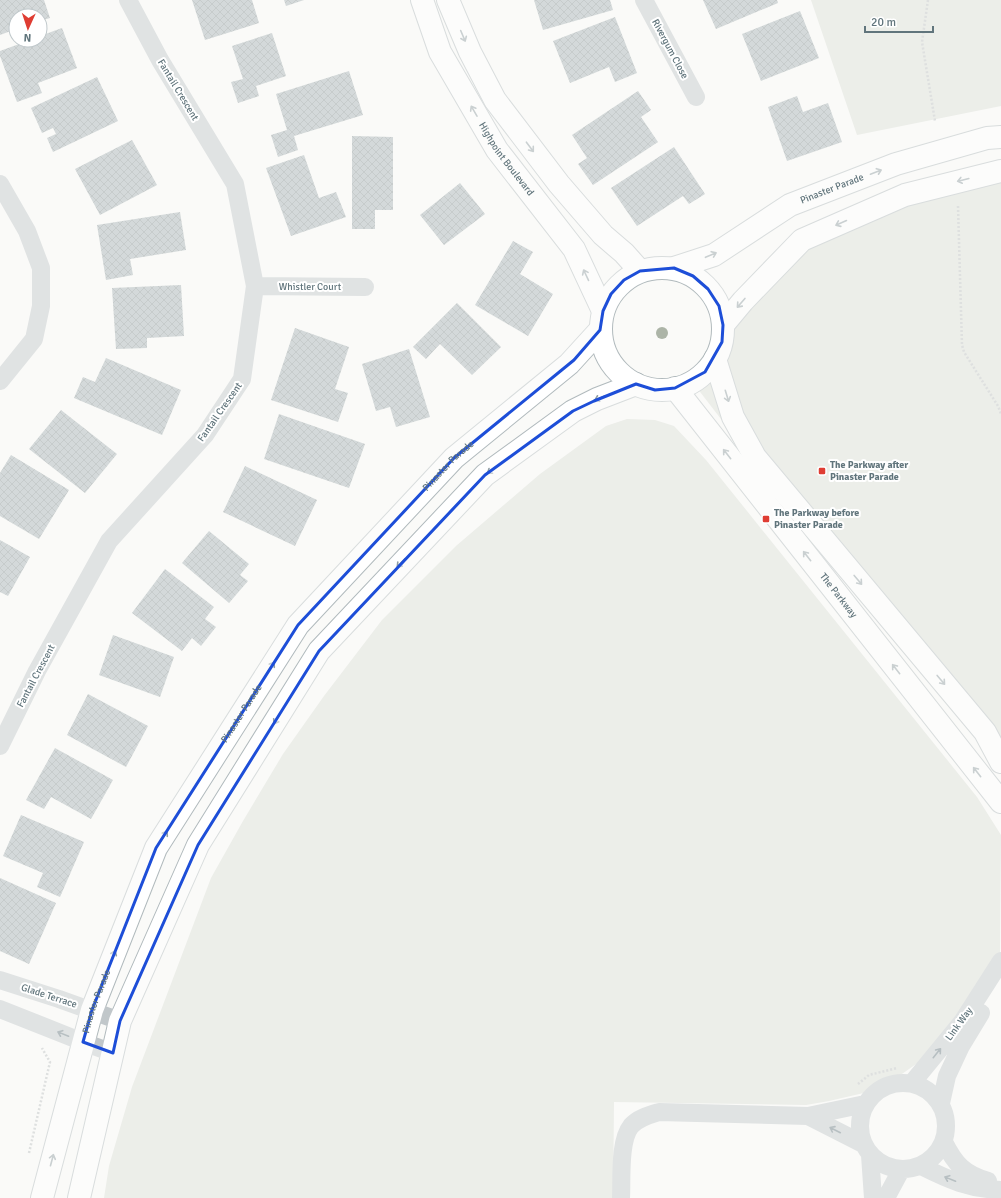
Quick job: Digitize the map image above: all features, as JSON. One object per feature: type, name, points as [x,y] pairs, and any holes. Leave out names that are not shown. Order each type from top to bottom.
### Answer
[{"type":"street","name":"Fantail Crescent","points":[[0,746],[37,671],[109,541],[205,435],[242,379],[255,286],[235,184],[160,60],[128,0]]},
{"type":"street","name":"Highpoint Boulevard","points":[[422,0],[440,52],[497,150],[574,249],[601,320]]},
{"type":"street","points":[[448,0],[470,52],[495,100],[559,184],[603,235],[624,253],[640,271]]},
{"type":"street","name":"Rivergum Close","points":[[644,0],[696,97]]},
{"type":"street","name":"Pinaster Parade","points":[[674,268],[714,255],[790,205],[896,164],[988,138],[1001,136]]},
{"type":"street","points":[[723,325],[743,301],[802,240],[905,195],[1001,171]]},
{"type":"street","points":[[0,184],[27,231],[41,268],[41,306],[34,339],[0,381]]},
{"type":"street","points":[[656,268],[674,268],[693,276],[708,288],[719,306],[723,325],[722,342],[715,359],[700,376],[691,382],[675,388],[655,390],[636,384],[622,375],[610,362],[603,347],[601,320],[611,294],[624,280],[640,271],[656,268]]},
{"type":"street","name":"Whistler Court","points":[[255,286],[365,287]]},
{"type":"street","name":"Pinaster Parade","points":[[42,1198],[92,1010],[156,848],[298,625],[454,458],[569,364],[601,320]]},
{"type":"street","points":[[715,359],[733,417],[755,457],[985,732],[1001,762]]},
{"type":"street","points":[[79,1198],[120,1022],[198,845],[319,651],[484,475],[573,412],[597,399],[636,384]]},
{"type":"street","name":"The Parkway","points":[[675,388],[1001,802]]},
{"type":"street","name":"Link Way","points":[[912,1083],[962,1022],[1001,961]]},
{"type":"street","name":"Glade Terrace","points":[[0,980],[92,1010],[120,1022]]},
{"type":"street","name":"Link Way","points":[[808,1116],[866,1149],[879,1162],[890,1168],[901,1170],[911,1169],[921,1166],[931,1160],[944,1142],[947,1129],[946,1116],[941,1103],[947,1076],[961,1046],[1001,980]]},
{"type":"street","points":[[0,1009],[83,1042],[113,1052]]},
{"type":"street","points":[[873,1198],[866,1149],[860,1130],[860,1117],[865,1104],[874,1094],[885,1086],[899,1082],[912,1083],[923,1087],[933,1094],[941,1103]]},
{"type":"street","points":[[622,1198],[624,1142],[631,1126],[642,1117],[659,1112],[808,1116],[865,1104]]},
{"type":"street","points":[[944,1142],[951,1156],[966,1172],[979,1178],[1001,1184]]},
{"type":"street","points":[[921,1166],[965,1185],[984,1189],[1001,1190]]},
{"type":"street","points":[[886,1198],[901,1170]]},
{"type":"path","points":[[928,0],[922,42],[935,121]]},
{"type":"path","points":[[958,206],[962,345],[964,352],[998,406],[1001,414]]},
{"type":"path","points":[[27,1160],[50,1062],[39,1043]]},
{"type":"highlighted area","points":[[674,268],[693,276],[708,289],[719,306],[723,325],[722,342],[705,372],[675,388],[655,390],[636,384],[573,411],[485,475],[319,651],[198,845],[120,1021],[113,1053],[83,1042],[92,1010],[156,848],[298,625],[454,458],[574,360],[600,330],[603,311],[611,294],[624,280],[640,271]]},
{"type":"shaded area","points":[[811,0],[1001,0],[1001,106],[857,135]]},
{"type":"shaded area","points":[[1001,171],[1001,739],[777,492],[694,384],[712,366],[724,326],[801,239]]},
{"type":"shaded area","points":[[627,419],[655,420],[674,426],[706,460],[977,797],[1001,835],[1000,952],[988,974],[955,1021],[919,1062],[899,1076],[868,1092],[806,1105],[614,1102],[613,1198],[104,1198],[109,1166],[132,1087],[211,878],[283,754],[324,696],[382,620],[456,546],[540,474],[606,426]]},
{"type":"building","points":[[0,0],[44,0],[47,8],[8,8],[8,32],[0,35]]},
{"type":"building","points":[[192,0],[252,0],[259,23],[205,40]]},
{"type":"building","points":[[284,0],[304,0],[286,6]]},
{"type":"building","points":[[534,0],[610,0],[613,10],[543,30]]},
{"type":"building","points":[[703,0],[777,0],[778,3],[716,29]]},
{"type":"building","points":[[800,11],[819,58],[761,81],[742,34]]},
{"type":"building","points":[[615,17],[637,73],[615,82],[609,67],[570,83],[553,41]]},
{"type":"building","points":[[62,28],[77,68],[38,83],[42,93],[17,102],[0,56],[0,51],[8,48],[48,48],[48,33]]},
{"type":"building","points":[[272,33],[286,76],[256,86],[259,96],[238,103],[231,82],[243,79],[232,46]]},
{"type":"building","points":[[349,71],[363,115],[294,136],[298,150],[278,157],[271,135],[287,130],[276,94]]},
{"type":"building","points":[[97,77],[118,121],[53,152],[47,138],[56,134],[53,128],[42,133],[31,108]]},
{"type":"building","points":[[638,91],[651,110],[641,117],[658,142],[593,185],[578,164],[587,158],[572,135]]},
{"type":"building","points":[[797,96],[803,112],[828,103],[842,142],[787,161],[768,107]]},
{"type":"building","points":[[352,136],[393,137],[393,210],[375,210],[375,229],[352,229]]},
{"type":"building","points":[[132,140],[157,185],[100,215],[75,169]]},
{"type":"building","points":[[674,147],[705,194],[689,204],[683,196],[637,226],[611,188]]},
{"type":"building","points":[[304,155],[319,198],[336,192],[346,217],[291,236],[266,168]]},
{"type":"building","points":[[460,183],[485,214],[444,245],[420,215]]},
{"type":"building","points":[[180,212],[186,250],[130,259],[133,275],[106,280],[97,225]]},
{"type":"building","points":[[513,241],[533,252],[520,274],[553,294],[528,336],[475,305]]},
{"type":"building","points":[[181,285],[184,336],[147,338],[147,348],[116,349],[112,288]]},
{"type":"building","points":[[457,303],[501,347],[472,375],[440,344],[426,359],[413,347]]},
{"type":"building","points":[[295,328],[349,347],[335,389],[348,393],[338,422],[271,400]]},
{"type":"building","points":[[409,349],[430,417],[396,427],[390,407],[376,411],[362,364]]},
{"type":"building","points":[[106,358],[181,390],[162,435],[74,398],[83,377],[95,382]]},
{"type":"building","points":[[61,410],[117,454],[85,493],[29,449]]},
{"type":"building","points":[[279,414],[365,444],[349,488],[264,459]]},
{"type":"building","points":[[11,455],[69,490],[39,539],[0,516],[0,473]]},
{"type":"building","points":[[245,466],[317,500],[295,546],[223,512]]},
{"type":"building","points":[[209,531],[249,564],[240,575],[248,581],[229,603],[182,563]]},
{"type":"building","points":[[0,540],[30,557],[8,596],[0,592]]},
{"type":"building","points":[[165,569],[214,607],[205,619],[216,627],[201,646],[192,638],[182,651],[132,613]]},
{"type":"building","points":[[113,635],[174,657],[160,697],[99,675]]},
{"type":"building","points":[[88,694],[148,726],[126,767],[67,735]]},
{"type":"building","points":[[55,748],[113,780],[91,819],[51,797],[44,809],[26,800]]},
{"type":"building","points":[[21,815],[84,842],[60,897],[37,887],[43,873],[3,856]]},
{"type":"building","points":[[0,878],[56,903],[29,964],[0,951]]},
{"type":"place","name":"The Parkway after Pinaster Parade","points":[[822,471]]},
{"type":"place","name":"The Parkway before Pinaster Parade","points":[[766,519]]}]
